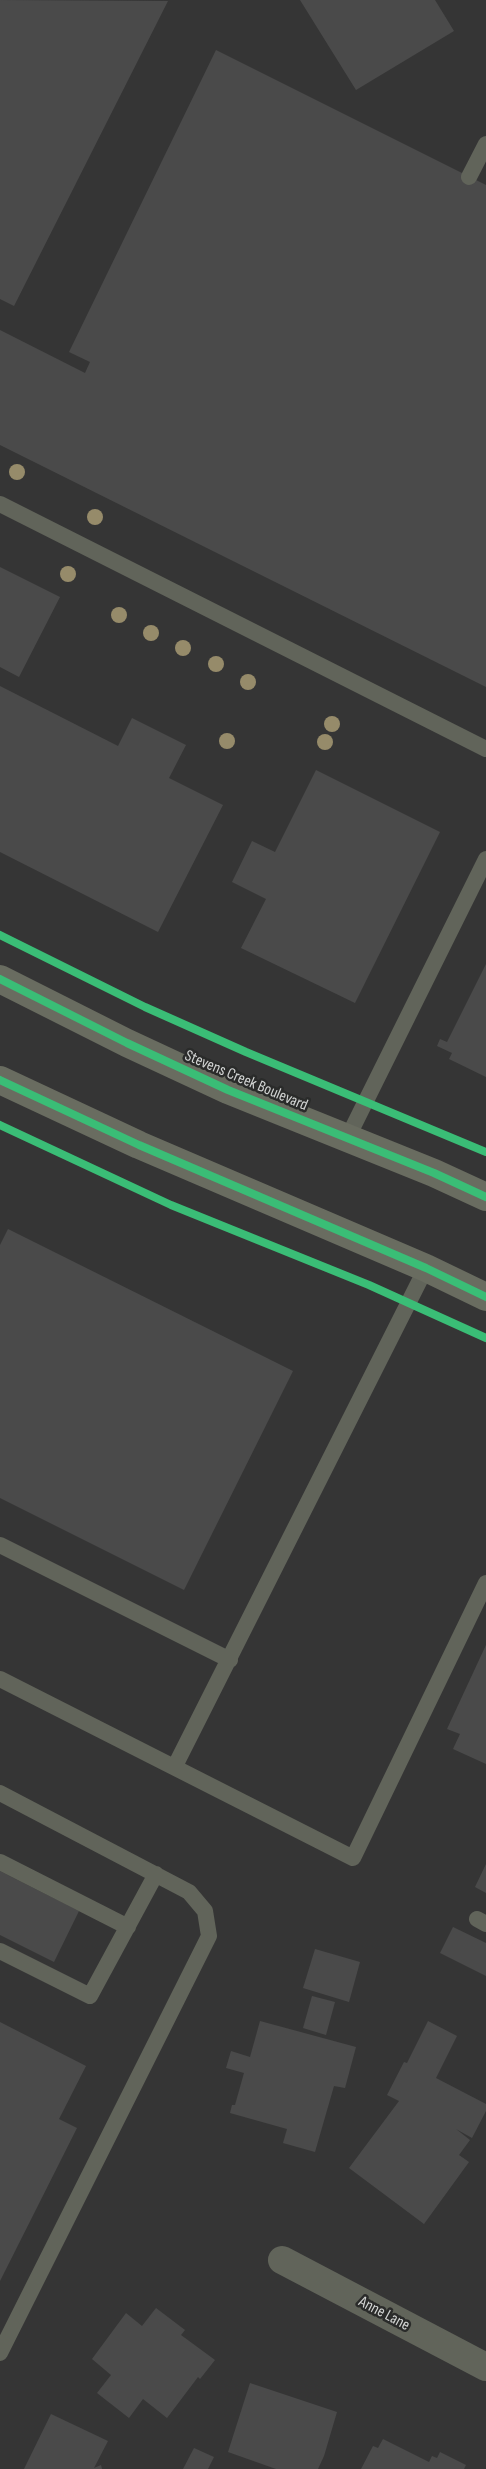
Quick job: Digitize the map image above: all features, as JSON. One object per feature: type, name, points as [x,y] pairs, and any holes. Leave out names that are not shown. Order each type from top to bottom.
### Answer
[{"type":"main road","name":"Stevens Creek Boulevard","points":[[0,979],[127,1043],[228,1090],[348,1137],[486,1197]]},
{"type":"main road","points":[[0,1080],[139,1145],[426,1268],[486,1297]]},
{"type":"street","name":"Anne Lane","points":[[282,2260],[486,2367]]},
{"type":"lane","points":[[469,177],[486,144]]},
{"type":"lane","points":[[0,504],[486,749]]},
{"type":"lane","points":[[348,1137],[486,859]]},
{"type":"lane","points":[[175,1766],[426,1268]]},
{"type":"lane","points":[[0,1545],[230,1660]]},
{"type":"lane","points":[[0,1679],[175,1766],[353,1858],[486,1583]]},
{"type":"lane","points":[[0,1793],[190,1892],[205,1911],[210,1936],[0,2353]]},
{"type":"lane","points":[[0,1862],[128,1926]]},
{"type":"lane","points":[[0,1951],[90,1996],[156,1874]]},
{"type":"building","points":[[0,0],[168,1],[14,306],[0,299]]},
{"type":"building","points":[[300,0],[435,0],[454,31],[356,90]]},
{"type":"building","points":[[216,50],[486,185],[486,687],[0,445],[0,330],[85,373],[90,362],[69,352]]},
{"type":"building","points":[[0,567],[60,597],[19,677],[0,667]]},
{"type":"building","points":[[0,686],[118,746],[132,718],[186,745],[169,778],[223,805],[158,932],[0,852]]},
{"type":"building","points":[[316,770],[440,832],[355,1003],[241,948],[266,899],[232,882],[252,841],[275,852]]},
{"type":"building","points":[[486,964],[486,1077],[449,1059],[452,1053],[437,1046],[440,1039],[447,1042]]},
{"type":"building","points":[[8,1229],[293,1371],[184,1590],[0,1498],[0,1245]]},
{"type":"building","points":[[486,1645],[486,1764],[453,1749],[460,1734],[447,1729]]},
{"type":"building","points":[[486,1864],[486,1893],[475,1887]]},
{"type":"building","points":[[0,1871],[79,1911],[54,1962],[0,1935]]},
{"type":"building","points":[[453,1927],[486,1943],[486,1976],[440,1953]]},
{"type":"building","points":[[315,1949],[360,1962],[349,2002],[303,1988]]},
{"type":"building","points":[[312,1996],[335,2002],[326,2035],[303,2028]]},
{"type":"building","points":[[260,2021],[356,2047],[345,2088],[334,2086],[315,2152],[283,2143],[287,2129],[230,2113],[232,2105],[235,2105],[244,2073],[226,2068],[231,2051],[250,2057]]},
{"type":"building","points":[[428,2021],[457,2036],[436,2078],[486,2104],[486,2111],[472,2138],[456,2129],[470,2140],[459,2155],[469,2162],[424,2224],[349,2168],[399,2101],[387,2095],[404,2062],[407,2063]]},
{"type":"building","points":[[0,2022],[86,2066],[59,2119],[77,2128],[0,2281]]},
{"type":"building","points":[[156,2308],[185,2330],[181,2335],[215,2360],[200,2379],[198,2377],[167,2418],[143,2399],[129,2418],[97,2393],[111,2375],[92,2359],[126,2313],[142,2326]]},
{"type":"building","points":[[250,2383],[337,2412],[324,2456],[318,2469],[276,2469],[228,2452]]},
{"type":"building","points":[[51,2414],[108,2441],[94,2468],[101,2465],[102,2469],[24,2469]]},
{"type":"building","points":[[383,2439],[429,2462],[432,2456],[437,2458],[440,2452],[466,2465],[464,2469],[361,2469],[373,2446],[378,2448]]},
{"type":"building","points":[[194,2448],[214,2457],[208,2469],[183,2469]]},
{"type":"cycle path","points":[[0,935],[145,1007],[246,1052],[486,1152]]},
{"type":"cycle path","points":[[0,979],[127,1043],[228,1090],[434,1173],[486,1197]]},
{"type":"cycle path","points":[[0,1080],[139,1145],[426,1268],[486,1297]]},
{"type":"cycle path","points":[[0,1125],[171,1205],[369,1285],[486,1338]]}]
